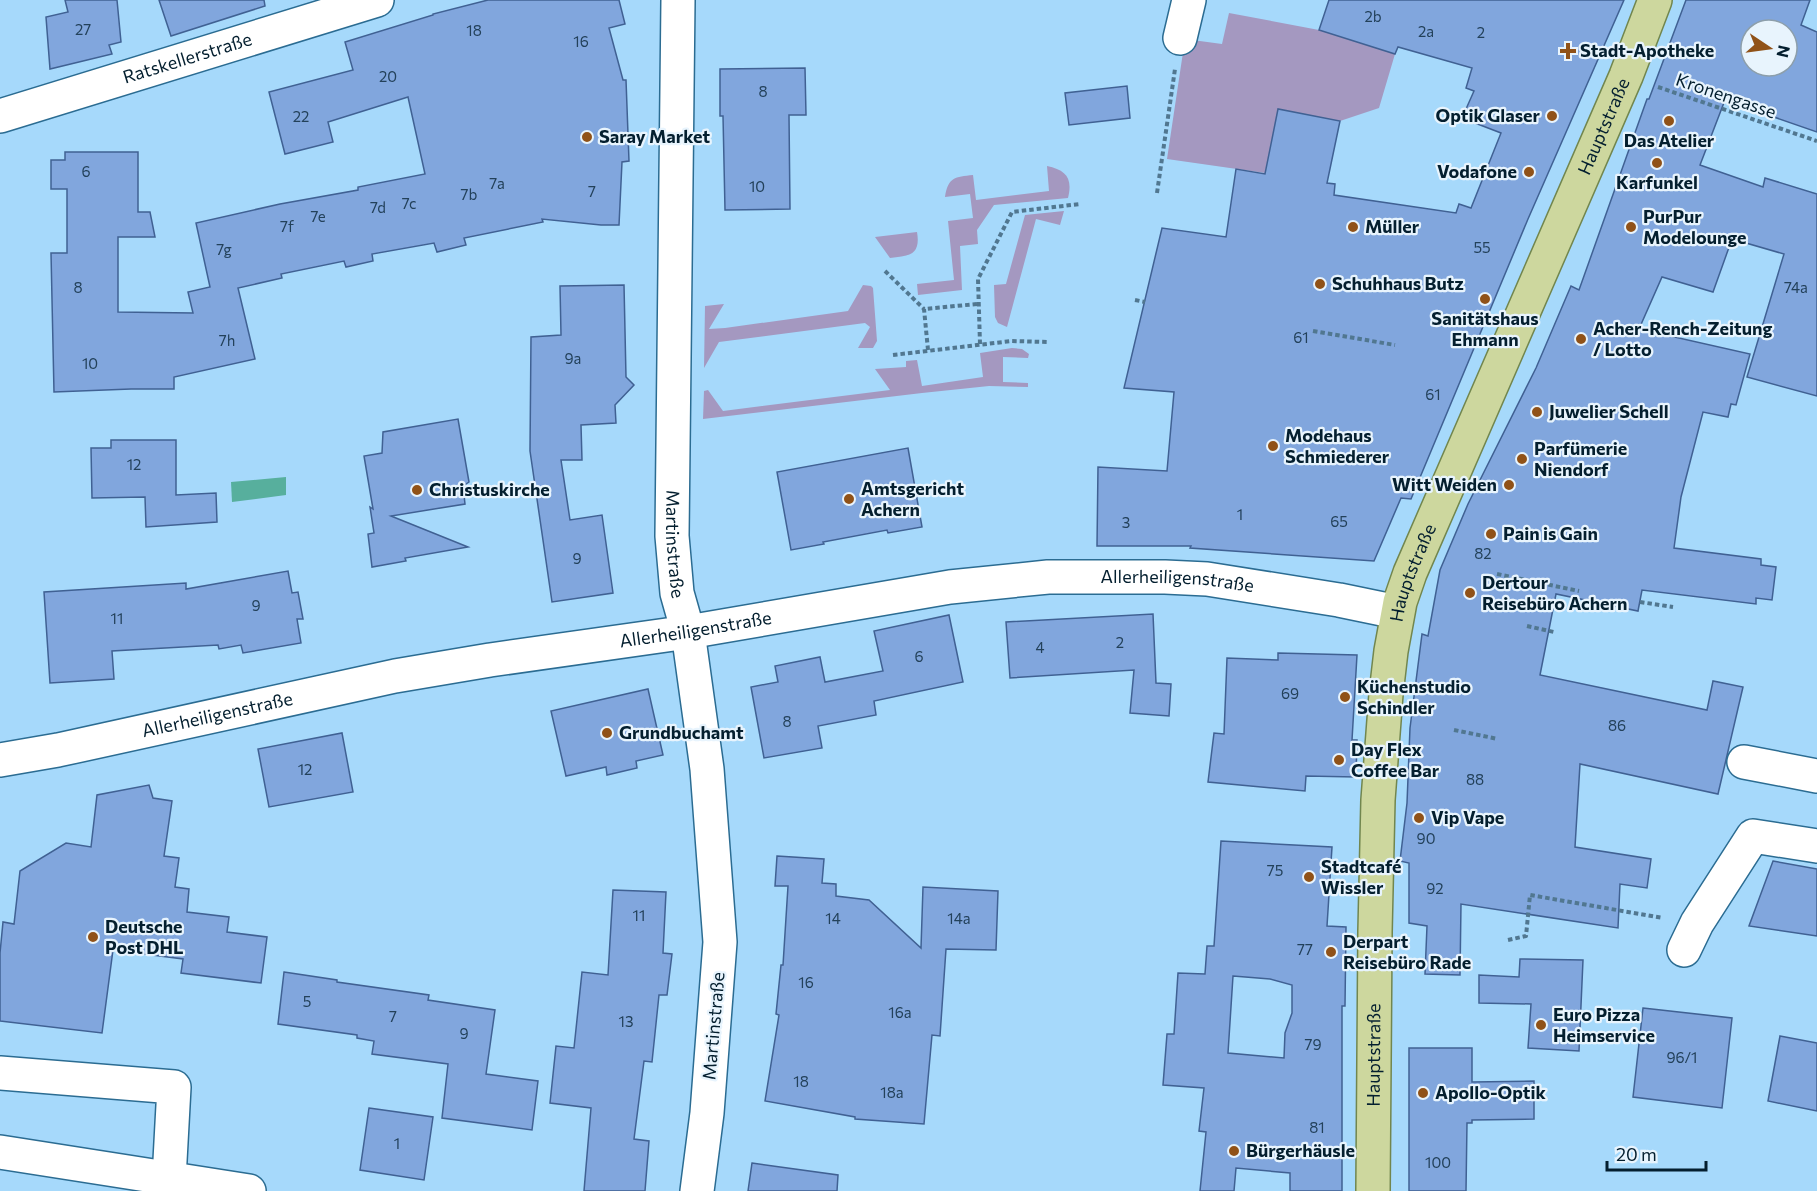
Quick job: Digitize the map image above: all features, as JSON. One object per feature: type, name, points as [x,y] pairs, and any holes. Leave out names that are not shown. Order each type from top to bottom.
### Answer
[{"type":"main road","name":"Hauptstraße","points":[[1373,1191],[1378,800],[1386,694],[1397,612],[1410,573],[1626,76],[1655,0]]},
{"type":"street","name":"Ratskellerstraße","points":[[0,116],[377,0]]},
{"type":"street","name":"Martinstraße","points":[[678,0],[672,536],[677,593],[688,632],[707,769],[720,942],[697,1191]]},
{"type":"street","points":[[1180,38],[1189,0]]},
{"type":"street","name":"Allerheiligenstraße","points":[[0,760],[58,750],[395,676],[688,632],[950,587],[1048,577],[1207,579],[1339,600],[1397,612]]},
{"type":"street","points":[[1744,762],[1817,776]]},
{"type":"street","points":[[1690,937],[1753,836],[1817,846]]},
{"type":"street","points":[[0,1073],[174,1087],[169,1179]]},
{"type":"street","points":[[0,1152],[249,1191]]},
{"type":"path","points":[[1157,192],[1180,38]]},
{"type":"path","name":"Kronengasse","points":[[1626,76],[1817,141]]},
{"type":"path","points":[[980,345],[978,279],[1012,212],[1080,204]]},
{"type":"path","points":[[885,271],[924,309],[928,351]]},
{"type":"path","points":[[1135,300],[1145,302]]},
{"type":"path","points":[[924,309],[977,304]]},
{"type":"path","points":[[1313,331],[1395,345]]},
{"type":"path","points":[[893,355],[1012,341],[1047,342]]},
{"type":"path","points":[[1497,574],[1579,591]]},
{"type":"path","points":[[1640,602],[1672,607]]},
{"type":"path","points":[[1527,626],[1554,632]]},
{"type":"path","points":[[1454,730],[1498,738]]},
{"type":"path","points":[[1508,940],[1526,936],[1530,895],[1690,937]]},
{"type":"shaded area","points":[[1229,13],[1319,30],[1395,54],[1379,108],[1340,121],[1278,110],[1265,173],[1167,159],[1185,39],[1222,44]]},
{"type":"shaded area","points":[[1047,166],[1059,170],[1069,180],[1068,198],[994,205],[977,230],[978,244],[960,246],[962,290],[918,295],[917,284],[954,280],[948,221],[973,218],[970,194],[945,197],[948,185],[953,179],[973,175],[976,200],[1049,191]]},
{"type":"shaded area","points":[[1064,211],[1060,225],[1036,219],[1007,327],[998,323],[995,317],[994,285],[1006,284],[1025,215]]},
{"type":"shaded area","points":[[917,232],[917,245],[912,253],[890,258],[875,237]]},
{"type":"shaded area","points":[[863,285],[873,288],[877,341],[873,348],[858,348],[870,327],[865,323],[719,342],[704,368],[705,306],[724,304],[709,329],[725,328],[848,311]]},
{"type":"shaded area","points":[[1012,348],[1022,349],[1029,354],[1028,358],[1003,357],[1003,382],[1028,383],[1028,387],[989,386],[703,419],[704,391],[708,390],[723,411],[890,390],[875,369],[906,367],[906,361],[917,360],[922,386],[983,377],[980,353]]},
{"type":"shaded area","points":[[286,477],[286,495],[232,502],[231,482]]},
{"type":"building","points":[[65,0],[117,0],[121,42],[109,45],[112,54],[50,69],[46,17],[68,12]]},
{"type":"building","points":[[159,0],[264,0],[265,6],[171,36]]},
{"type":"building","points":[[488,0],[619,0],[625,24],[609,28],[623,80],[626,80],[629,161],[622,162],[619,225],[542,219],[543,222],[464,238],[466,245],[437,252],[434,243],[372,254],[373,261],[346,267],[344,261],[281,274],[282,278],[238,288],[255,359],[174,377],[174,389],[54,392],[51,253],[67,253],[67,189],[51,189],[51,160],[65,160],[65,152],[138,152],[138,212],[150,212],[155,237],[118,237],[118,312],[193,313],[188,292],[210,287],[196,223],[425,174],[408,97],[328,122],[333,142],[285,154],[269,92],[353,70],[345,42],[433,14]]},
{"type":"building","points":[[1329,0],[1624,0],[1528,219],[1411,499],[1401,498],[1374,561],[1190,548],[1191,546],[1097,546],[1098,467],[1167,471],[1174,392],[1124,388],[1162,228],[1226,237],[1236,169],[1265,174],[1278,109],[1340,121],[1327,183],[1335,184],[1334,195],[1456,213],[1459,204],[1471,208],[1501,133],[1462,118],[1474,91],[1466,88],[1472,68],[1398,47],[1395,54],[1319,30]]},
{"type":"building","points":[[1686,0],[1810,0],[1801,25],[1817,32],[1817,132],[1725,100],[1700,165],[1763,187],[1765,178],[1817,194],[1817,396],[1747,377],[1784,254],[1732,239],[1713,292],[1662,277],[1639,329],[1750,354],[1736,405],[1731,404],[1728,417],[1703,412],[1681,497],[1674,548],[1761,559],[1761,565],[1776,567],[1772,600],[1756,598],[1756,604],[1642,590],[1638,611],[1556,594],[1540,675],[1707,710],[1713,681],[1743,687],[1718,794],[1580,764],[1575,847],[1651,859],[1647,888],[1620,884],[1618,928],[1461,904],[1460,975],[1425,974],[1427,926],[1409,923],[1409,863],[1400,861],[1407,803],[1410,728],[1422,634],[1428,636],[1440,570],[1468,504],[1536,368],[1571,286],[1579,290],[1647,99],[1649,99]]},
{"type":"building","points":[[805,68],[806,115],[789,115],[790,209],[725,210],[720,69]]},
{"type":"building","points":[[1127,86],[1130,118],[1069,125],[1065,93]]},
{"type":"building","points":[[624,285],[626,377],[634,385],[615,405],[616,423],[581,425],[582,460],[561,460],[570,520],[602,515],[613,593],[552,602],[530,451],[531,337],[561,335],[560,286]]},
{"type":"building","name":"Christuskirche","points":[[458,419],[469,482],[463,486],[465,504],[391,516],[468,547],[405,558],[406,561],[372,567],[368,534],[374,533],[370,507],[373,509],[364,456],[382,453],[383,432]]},
{"type":"building","points":[[111,440],[176,440],[176,495],[216,493],[217,522],[146,527],[145,497],[92,498],[91,448],[111,448]]},
{"type":"building","name":"Amtsgericht Achern","points":[[908,448],[922,527],[888,533],[887,530],[791,550],[777,472]]},
{"type":"building","points":[[288,571],[292,593],[298,592],[303,619],[297,619],[301,643],[243,653],[241,645],[219,649],[218,645],[112,651],[114,679],[50,683],[44,592],[186,583],[186,589]]},
{"type":"building","points":[[1153,614],[1156,683],[1171,684],[1169,716],[1130,713],[1134,670],[1010,678],[1006,622]]},
{"type":"building","points":[[949,615],[963,682],[874,701],[876,715],[818,726],[822,748],[764,758],[751,687],[778,682],[775,666],[820,657],[825,682],[883,671],[874,631]]},
{"type":"building","points":[[1278,653],[1357,655],[1352,740],[1357,740],[1356,777],[1306,776],[1305,791],[1208,782],[1214,733],[1224,734],[1227,658],[1278,660]]},
{"type":"building","name":"Grundbuchamt","points":[[648,689],[663,755],[636,761],[637,768],[607,775],[606,767],[566,776],[551,711]]},
{"type":"building","points":[[342,733],[353,792],[269,807],[258,749]]},
{"type":"building","name":"Deutsche Post DHL","points":[[149,785],[153,798],[172,801],[164,856],[179,858],[175,887],[189,889],[187,912],[229,917],[227,932],[267,937],[261,983],[181,973],[183,959],[113,950],[102,1033],[0,1021],[0,953],[3,922],[14,924],[20,871],[66,843],[91,847],[97,795]]},
{"type":"building","points":[[1221,841],[1332,847],[1327,926],[1346,927],[1345,1006],[1342,1006],[1342,1191],[1290,1191],[1290,1173],[1236,1168],[1234,1191],[1200,1191],[1206,1132],[1199,1131],[1204,1088],[1163,1085],[1167,1034],[1174,1034],[1178,973],[1205,974],[1207,946],[1214,946]],"holes":[[[1233,976],[1270,979],[1292,985],[1292,1013],[1285,1033],[1284,1058],[1228,1053]]]},
{"type":"building","points":[[777,856],[824,859],[822,883],[836,884],[836,896],[869,900],[921,948],[923,887],[998,891],[996,950],[946,949],[940,1036],[932,1035],[924,1124],[855,1119],[855,1117],[765,1101],[779,1015],[776,1014],[781,965],[783,965],[788,886],[775,886]]},
{"type":"building","points":[[1773,861],[1817,869],[1817,936],[1749,926]]},
{"type":"building","points":[[613,890],[666,892],[663,953],[672,954],[667,995],[659,995],[652,1062],[644,1061],[634,1139],[649,1141],[645,1191],[584,1191],[591,1108],[550,1103],[556,1046],[574,1048],[582,972],[608,975]]},
{"type":"building","points":[[1520,959],[1583,960],[1579,1051],[1528,1048],[1531,1004],[1479,1003],[1479,975],[1519,977]]},
{"type":"building","points":[[284,972],[429,995],[428,1000],[495,1010],[486,1074],[538,1081],[532,1130],[442,1118],[448,1064],[372,1054],[374,1041],[357,1038],[357,1035],[278,1024]]},
{"type":"building","points":[[1643,1008],[1732,1018],[1722,1108],[1633,1097]]},
{"type":"building","points":[[1780,1036],[1817,1043],[1817,1111],[1768,1101]]},
{"type":"building","points":[[1409,1048],[1472,1048],[1472,1082],[1534,1081],[1534,1119],[1472,1120],[1472,1123],[1467,1123],[1466,1191],[1409,1191]]},
{"type":"building","points":[[369,1108],[433,1117],[424,1180],[360,1170]]},
{"type":"building","points":[[752,1163],[838,1175],[837,1191],[748,1191]]},
{"type":"place","name":"Stadt-Apotheke","points":[[1568,51]]},
{"type":"place","name":"Optik Glaser","points":[[1552,116]]},
{"type":"place","name":"Das Atelier","points":[[1669,121]]},
{"type":"place","name":"Saray Market","points":[[587,137]]},
{"type":"place","name":"Karfunkel","points":[[1657,163]]},
{"type":"place","name":"Vodafone","points":[[1529,172]]},
{"type":"place","name":"Müller","points":[[1353,227]]},
{"type":"place","name":"PurPur Modelounge","points":[[1631,227]]},
{"type":"place","name":"Schuhhaus Butz","points":[[1320,284]]},
{"type":"place","name":"Sanitätshaus Ehmann","points":[[1485,299]]},
{"type":"place","name":"Acher-Rench-Zeitung / Lotto","points":[[1581,339]]},
{"type":"place","name":"Juwelier Schell","points":[[1537,412]]},
{"type":"place","name":"Modehaus Schmiederer","points":[[1273,446]]},
{"type":"place","name":"Parfümerie Niendorf","points":[[1522,459]]},
{"type":"place","name":"Witt Weiden","points":[[1509,485]]},
{"type":"place","name":"Christuskirche","points":[[417,490]]},
{"type":"place","name":"Amtsgericht Achern","points":[[849,499]]},
{"type":"place","name":"Pain is Gain","points":[[1491,534]]},
{"type":"place","name":"Dertour Reisebüro Achern","points":[[1470,593]]},
{"type":"place","name":"Küchenstudio Schindler","points":[[1345,697]]},
{"type":"place","name":"Grundbuchamt","points":[[607,733]]},
{"type":"place","name":"Day Flex Coffee Bar","points":[[1339,760]]},
{"type":"place","name":"Vip Vape","points":[[1419,818]]},
{"type":"place","name":"Stadtcafé Wissler","points":[[1309,877]]},
{"type":"place","name":"Deutsche Post DHL","points":[[93,937]]},
{"type":"place","name":"Derpart Reisebüro Rade","points":[[1331,952]]},
{"type":"place","name":"Euro Pizza Heimservice","points":[[1541,1025]]},
{"type":"place","name":"Apollo-Optik","points":[[1423,1093]]},
{"type":"place","name":"Bürgerhäusle","points":[[1234,1151]]}]
